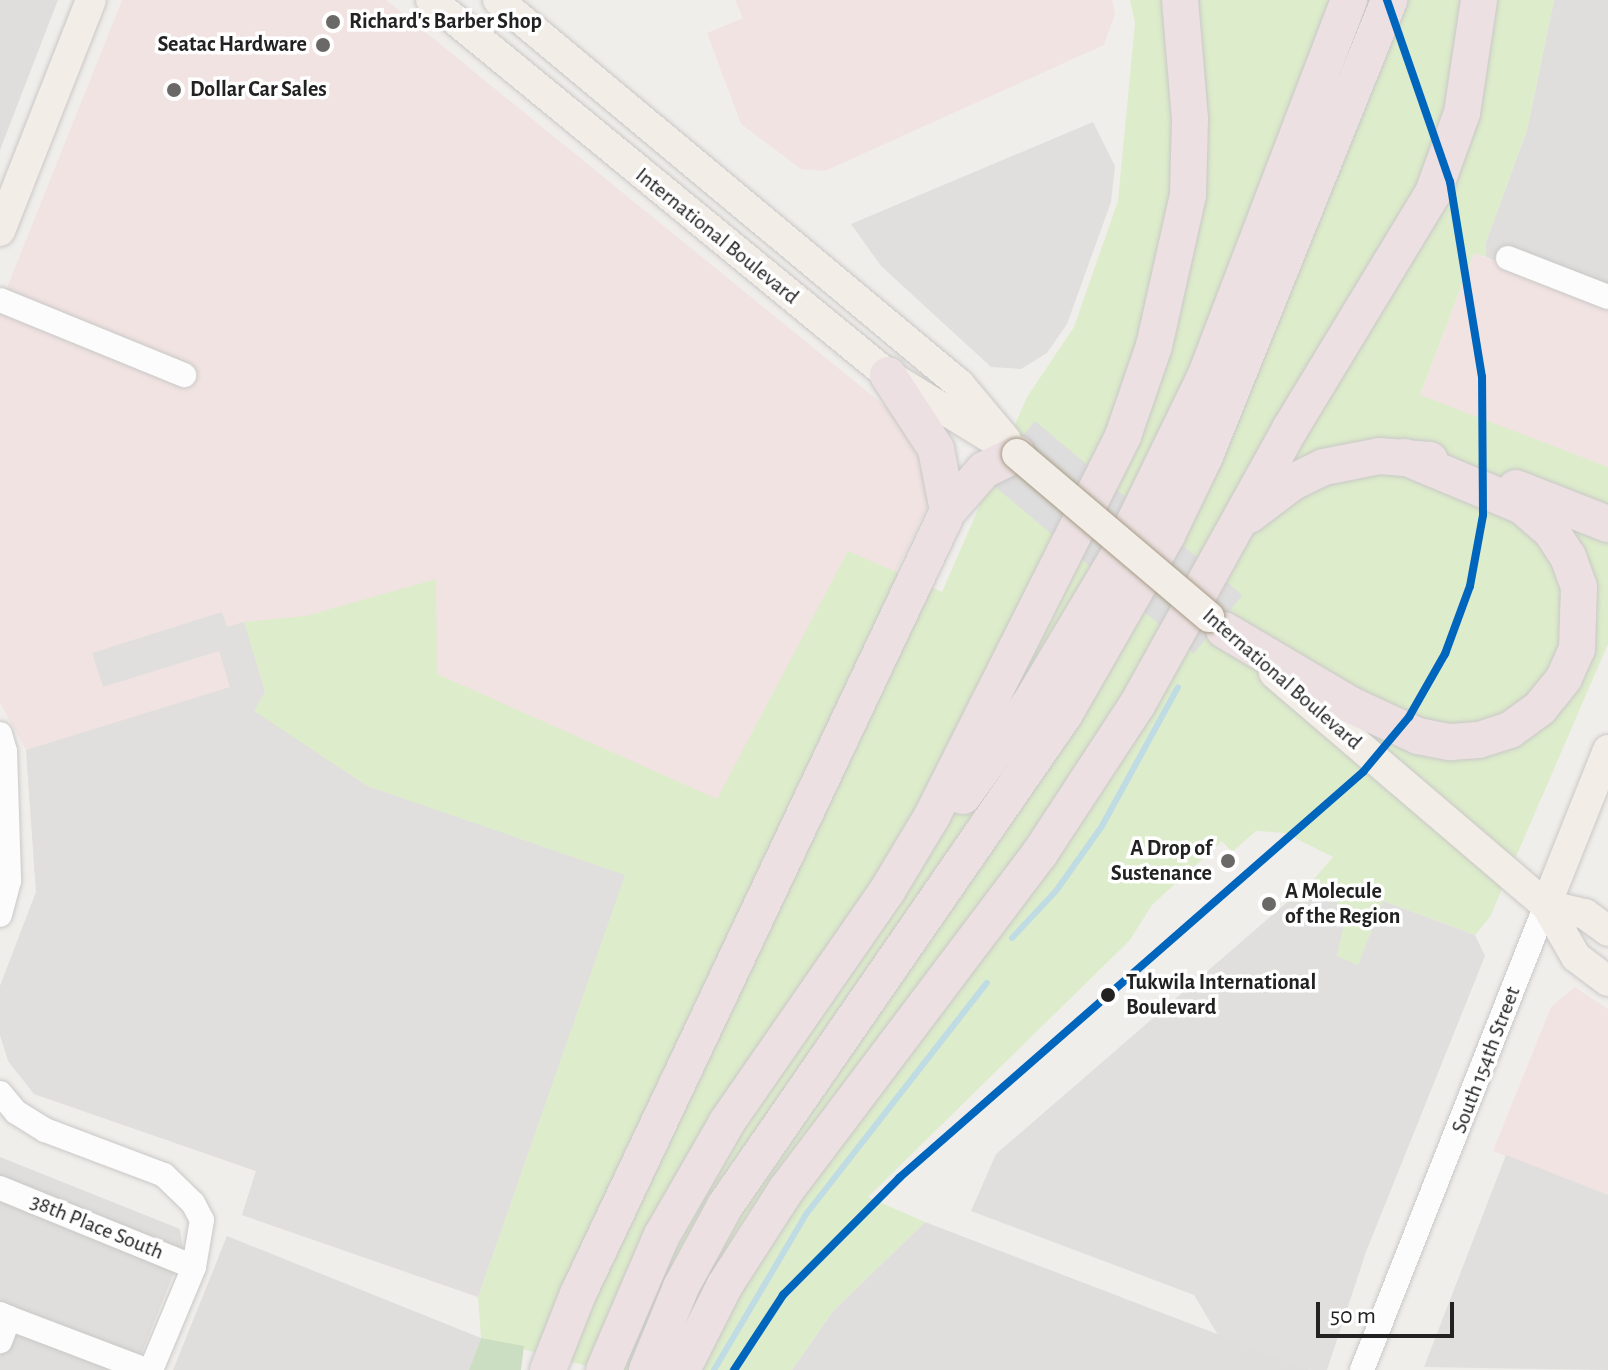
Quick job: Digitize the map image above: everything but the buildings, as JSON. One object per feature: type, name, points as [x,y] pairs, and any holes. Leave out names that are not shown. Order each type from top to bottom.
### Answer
[{"type":"highway","points":[[604,1370],[661,1237],[727,1122],[887,891],[956,770],[1123,436],[1154,346],[1188,195],[1190,119],[1180,0]]},
{"type":"highway","points":[[887,891],[940,828],[1031,702],[1118,556],[1205,377],[1349,0]]},
{"type":"highway","points":[[647,1370],[681,1287],[725,1206],[1064,715],[1167,535],[1205,456],[1389,0]]},
{"type":"highway","points":[[682,1370],[725,1285],[786,1190],[1040,853],[1137,705],[1233,530],[1433,193],[1462,113],[1479,0]]},
{"type":"highway","points":[[888,375],[936,449],[948,511]]},
{"type":"highway","points":[[548,1370],[578,1294],[948,511],[984,470],[1017,454]]},
{"type":"highway","points":[[1233,530],[1267,499],[1324,467],[1405,457],[1473,471],[1608,524]]},
{"type":"highway","points":[[1224,630],[1349,704],[1418,736],[1450,742],[1479,740],[1510,730],[1540,708],[1564,678],[1577,649],[1579,587],[1568,557],[1552,532],[1522,506],[1405,457]]},
{"type":"main road","points":[[0,231],[91,0]]},
{"type":"main road","name":"International Boulevard","points":[[431,0],[888,375],[1017,454],[1546,905],[1576,957],[1608,981]]},
{"type":"main road","name":"International Boulevard","points":[[498,0],[959,384],[1017,454]]},
{"type":"main road","name":"South 154th Street","points":[[1546,905],[1608,750]]},
{"type":"main road","name":"International Boulevard","points":[[1546,905],[1585,914],[1608,931]]},
{"type":"street","points":[[1508,258],[1608,297]]},
{"type":"street","points":[[0,300],[184,375]]},
{"type":"street","points":[[0,734],[5,751],[9,881],[0,915]]},
{"type":"street","name":"South 154th Street","points":[[1362,1370],[1546,905]]},
{"type":"street","points":[[0,1093],[16,1112],[45,1130],[164,1175],[181,1189],[202,1220],[194,1267],[149,1370],[5,1316],[0,1341]]},
{"type":"street","name":"38th Place South","points":[[0,1188],[194,1267]]},
{"type":"shaded area","points":[[0,0],[58,0],[0,150]]},
{"type":"shaded area","points":[[122,0],[386,0],[907,424],[924,461],[928,505],[773,825],[306,616],[254,710],[367,786],[625,875],[478,1297],[242,1215],[256,1171],[34,1094],[0,1035],[0,986],[36,892],[26,750],[0,703],[0,305]]},
{"type":"shaded area","points":[[735,0],[1112,0],[1115,14],[1104,45],[825,171],[801,169],[741,124],[707,33],[743,18]]},
{"type":"shaded area","points":[[1554,0],[1608,0],[1608,304],[1486,257],[1486,242],[1527,130]]},
{"type":"shaded area","points":[[1093,122],[1115,166],[1111,202],[1067,324],[1047,353],[1021,369],[991,367],[881,266],[851,224]]},
{"type":"shaded area","points":[[1474,253],[1608,304],[1608,467],[1420,396]]},
{"type":"shaded area","points":[[222,612],[227,627],[244,622],[265,692],[254,711],[367,786],[625,875],[478,1297],[242,1215],[256,1171],[34,1094],[8,1061],[0,1035],[0,986],[36,892],[26,750],[230,687],[219,651],[103,687],[92,653]]},
{"type":"shaded area","points":[[1315,878],[1336,899],[1344,924],[1337,956],[1358,965],[1383,901],[1475,935],[1485,956],[1366,1252],[1327,1370],[1311,1370],[1218,1335],[1194,1295],[971,1211],[996,1154]]},
{"type":"shaded area","points":[[1575,987],[1608,1009],[1608,1195],[1493,1151],[1551,1007]]},
{"type":"shaded area","points":[[1506,1155],[1608,1195],[1608,1370],[1424,1367]]},
{"type":"shaded area","points":[[0,1157],[180,1229],[183,1250],[135,1370],[0,1370]]},
{"type":"shaded area","points":[[925,1222],[1311,1370],[792,1370],[833,1311]]},
{"type":"shaded area","points":[[227,1236],[481,1338],[469,1370],[173,1370]]},
{"type":"green space","points":[[1130,0],[1554,0],[1527,130],[1486,242],[1486,257],[1474,253],[1420,395],[1608,467],[1608,644],[1490,917],[1475,935],[1383,901],[1358,966],[1336,956],[1336,899],[1315,878],[1333,857],[1285,833],[1256,831],[1232,852],[1222,841],[1152,905],[1130,940],[868,1197],[925,1222],[833,1311],[792,1370],[602,1370],[481,1338],[478,1297],[624,876],[367,786],[253,711],[265,692],[244,622],[306,616],[436,579],[437,674],[717,799],[848,551],[942,592],[1027,397],[1074,327],[1118,201],[1135,23]]},
{"type":"green space","points":[[481,1338],[524,1346],[521,1370],[469,1370]]},
{"type":"pier","points":[[1035,421],[1243,595],[1194,653],[986,479]]},
{"type":"waterway","points":[[1012,938],[1056,891],[1102,826],[1178,687]]},
{"type":"waterway","points":[[714,1370],[807,1213],[987,983]]},
{"type":"transit line","points":[[734,1370],[783,1295],[899,1178],[1363,772],[1409,717],[1445,654],[1470,586],[1483,515],[1482,377],[1450,182],[1387,0]]},
{"type":"place","name":"Richard's Barber Shop","points":[[333,22]]},
{"type":"place","name":"Seatac Hardware","points":[[323,45]]},
{"type":"place","name":"Dollar Car Sales","points":[[174,90]]},
{"type":"place","name":"A Drop of Sustenance","points":[[1228,861]]},
{"type":"place","name":"A Molecule of the Region","points":[[1269,904]]},
{"type":"place","name":"Tukwila International Boulevard","points":[[1108,995]]}]
